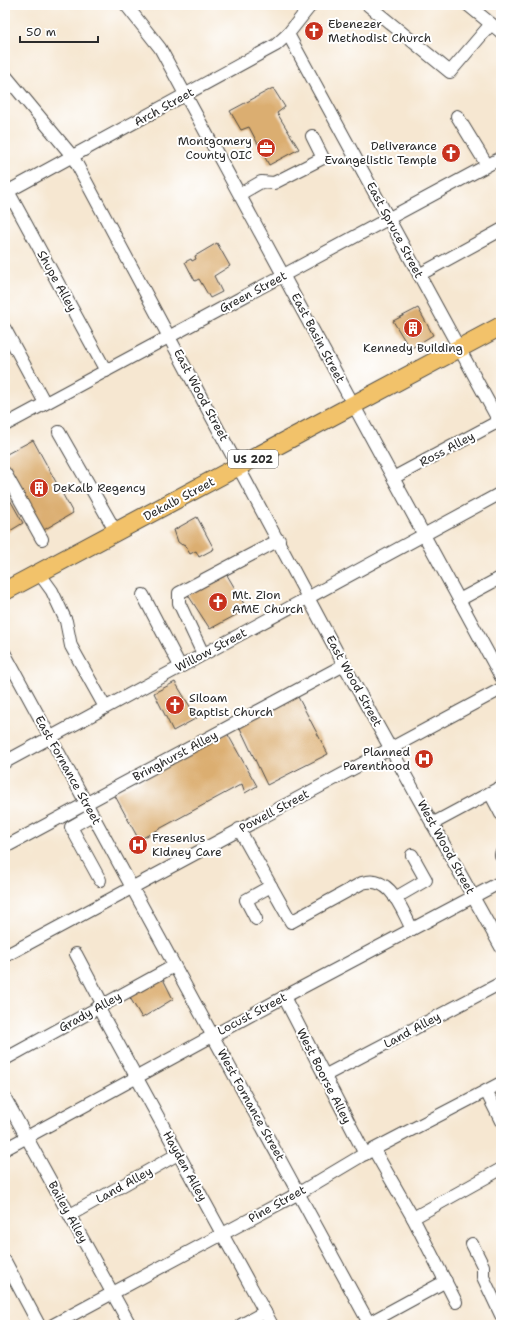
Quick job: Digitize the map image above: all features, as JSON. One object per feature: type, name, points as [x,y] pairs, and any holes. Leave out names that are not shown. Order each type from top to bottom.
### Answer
[{"type":"highway","name":"Dekalb Street","points":[[5,591],[501,326]]},
{"type":"street","name":"East Basin Street","points":[[126,5],[160,48],[501,678]]},
{"type":"street","name":"Arch Street","points":[[6,192],[73,157],[276,45],[288,34],[311,5]]},
{"type":"street","points":[[368,5],[450,72],[491,24]]},
{"type":"street","points":[[468,5],[501,32]]},
{"type":"street","name":"East Spruce Street","points":[[288,34],[500,422]]},
{"type":"street","name":"East Wood Street","points":[[5,75],[73,157],[279,540],[344,665],[391,748]]},
{"type":"street","points":[[458,116],[487,165]]},
{"type":"street","points":[[240,194],[261,182],[274,183],[323,158],[312,136]]},
{"type":"street","name":"Green Street","points":[[5,425],[501,158]]},
{"type":"street","name":"Shupe Alley","points":[[6,192],[106,371]]},
{"type":"street","points":[[419,275],[501,230]]},
{"type":"street","points":[[5,329],[45,403]]},
{"type":"street","name":"Ross Alley","points":[[393,478],[500,422]]},
{"type":"street","points":[[59,432],[116,532]]},
{"type":"street","points":[[5,473],[42,539]]},
{"type":"street","name":"Willow Street","points":[[5,762],[501,493]]},
{"type":"street","points":[[204,654],[179,603],[179,593],[279,540]]},
{"type":"street","points":[[39,573],[52,592],[66,621],[72,646],[105,707]]},
{"type":"street","points":[[459,600],[500,578],[501,579]]},
{"type":"street","points":[[143,595],[180,666]]},
{"type":"street","name":"East Fornance Street","points":[[5,654],[132,886]]},
{"type":"street","name":"Bringhurst Alley","points":[[5,847],[344,665]]},
{"type":"street","name":"Powell Street","points":[[5,956],[132,886],[501,690]]},
{"type":"street","name":"West Wood Street","points":[[391,748],[501,947]]},
{"type":"street","points":[[432,824],[501,786]]},
{"type":"street","points":[[490,793],[501,814]]},
{"type":"street","points":[[92,814],[71,827],[100,880]]},
{"type":"street","points":[[239,829],[291,922],[370,880],[378,881],[386,885],[396,898],[412,929]]},
{"type":"street","points":[[396,898],[426,880],[412,855]]},
{"type":"street","name":"Locust Street","points":[[5,1149],[26,1136],[136,1078],[213,1035],[501,882]]},
{"type":"street","name":"West Fornance Street","points":[[132,886],[369,1324]]},
{"type":"street","points":[[256,919],[246,900],[271,886]]},
{"type":"street","name":"Hayden Alley","points":[[76,954],[136,1078],[272,1325]]},
{"type":"street","name":"Grady Alley","points":[[5,1059],[174,966]]},
{"type":"street","name":"Land Alley","points":[[324,1076],[501,983]]},
{"type":"street","name":"West Boorse Alley","points":[[284,997],[324,1076],[370,1152],[413,1218],[456,1302]]},
{"type":"street","name":"Pine Street","points":[[53,1325],[299,1193],[370,1152],[501,1083]]},
{"type":"street","points":[[486,1091],[501,1121]]},
{"type":"street","name":"Bailey Alley","points":[[5,1098],[130,1325]]},
{"type":"street","name":"Land Alley","points":[[70,1215],[178,1154]]},
{"type":"street","points":[[413,1218],[501,1169]]},
{"type":"street","points":[[472,1244],[483,1266],[483,1278],[501,1315]]},
{"type":"street","points":[[5,1261],[39,1325]]},
{"type":"street","points":[[369,1324],[446,1281]]},
{"type":"street","points":[[241,1325],[265,1312]]},
{"type":"building","points":[[273,88],[285,107],[277,113],[299,149],[269,165],[249,127],[241,130],[230,111]]},
{"type":"building","points":[[217,243],[230,266],[214,276],[222,292],[210,298],[199,279],[195,281],[185,262],[191,259],[192,261],[196,259],[195,256]]},
{"type":"building","name":"Kennedy Building","points":[[418,308],[433,335],[410,349],[393,321]]},
{"type":"building","name":"DeKalb Regency","points":[[33,440],[73,513],[42,531],[5,464],[5,455]]},
{"type":"building","points":[[5,491],[23,523],[5,534]]},
{"type":"building","points":[[197,517],[214,549],[199,557],[196,551],[190,554],[184,544],[182,545],[178,542],[174,530]]},
{"type":"building","name":"Mt. Zion AME Church","points":[[227,575],[247,609],[210,629],[188,595]]},
{"type":"building","name":"Siloam Baptist Church","points":[[175,682],[197,718],[173,731],[154,693]]},
{"type":"building","points":[[297,695],[328,754],[267,785],[239,726]]},
{"type":"building","points":[[227,733],[257,786],[245,793],[242,784],[139,840],[114,794]]},
{"type":"building","points":[[163,979],[173,999],[142,1018],[129,996]]},
{"type":"place","name":"Ebenezer Methodist Church","points":[[314,31]]},
{"type":"place","name":"Montgomery County OIC","points":[[266,148]]},
{"type":"place","name":"Deliverance Evangelistic Temple","points":[[451,153]]},
{"type":"place","name":"Kennedy Building","points":[[413,328]]},
{"type":"place","name":"DeKalb Regency","points":[[39,488]]},
{"type":"place","name":"Mt. Zion AME Church","points":[[218,602]]},
{"type":"place","name":"Siloam Baptist Church","points":[[175,705]]},
{"type":"place","name":"Planned Parenthood","points":[[424,759]]},
{"type":"place","name":"Fresenius Kidney Care","points":[[138,845]]}]
